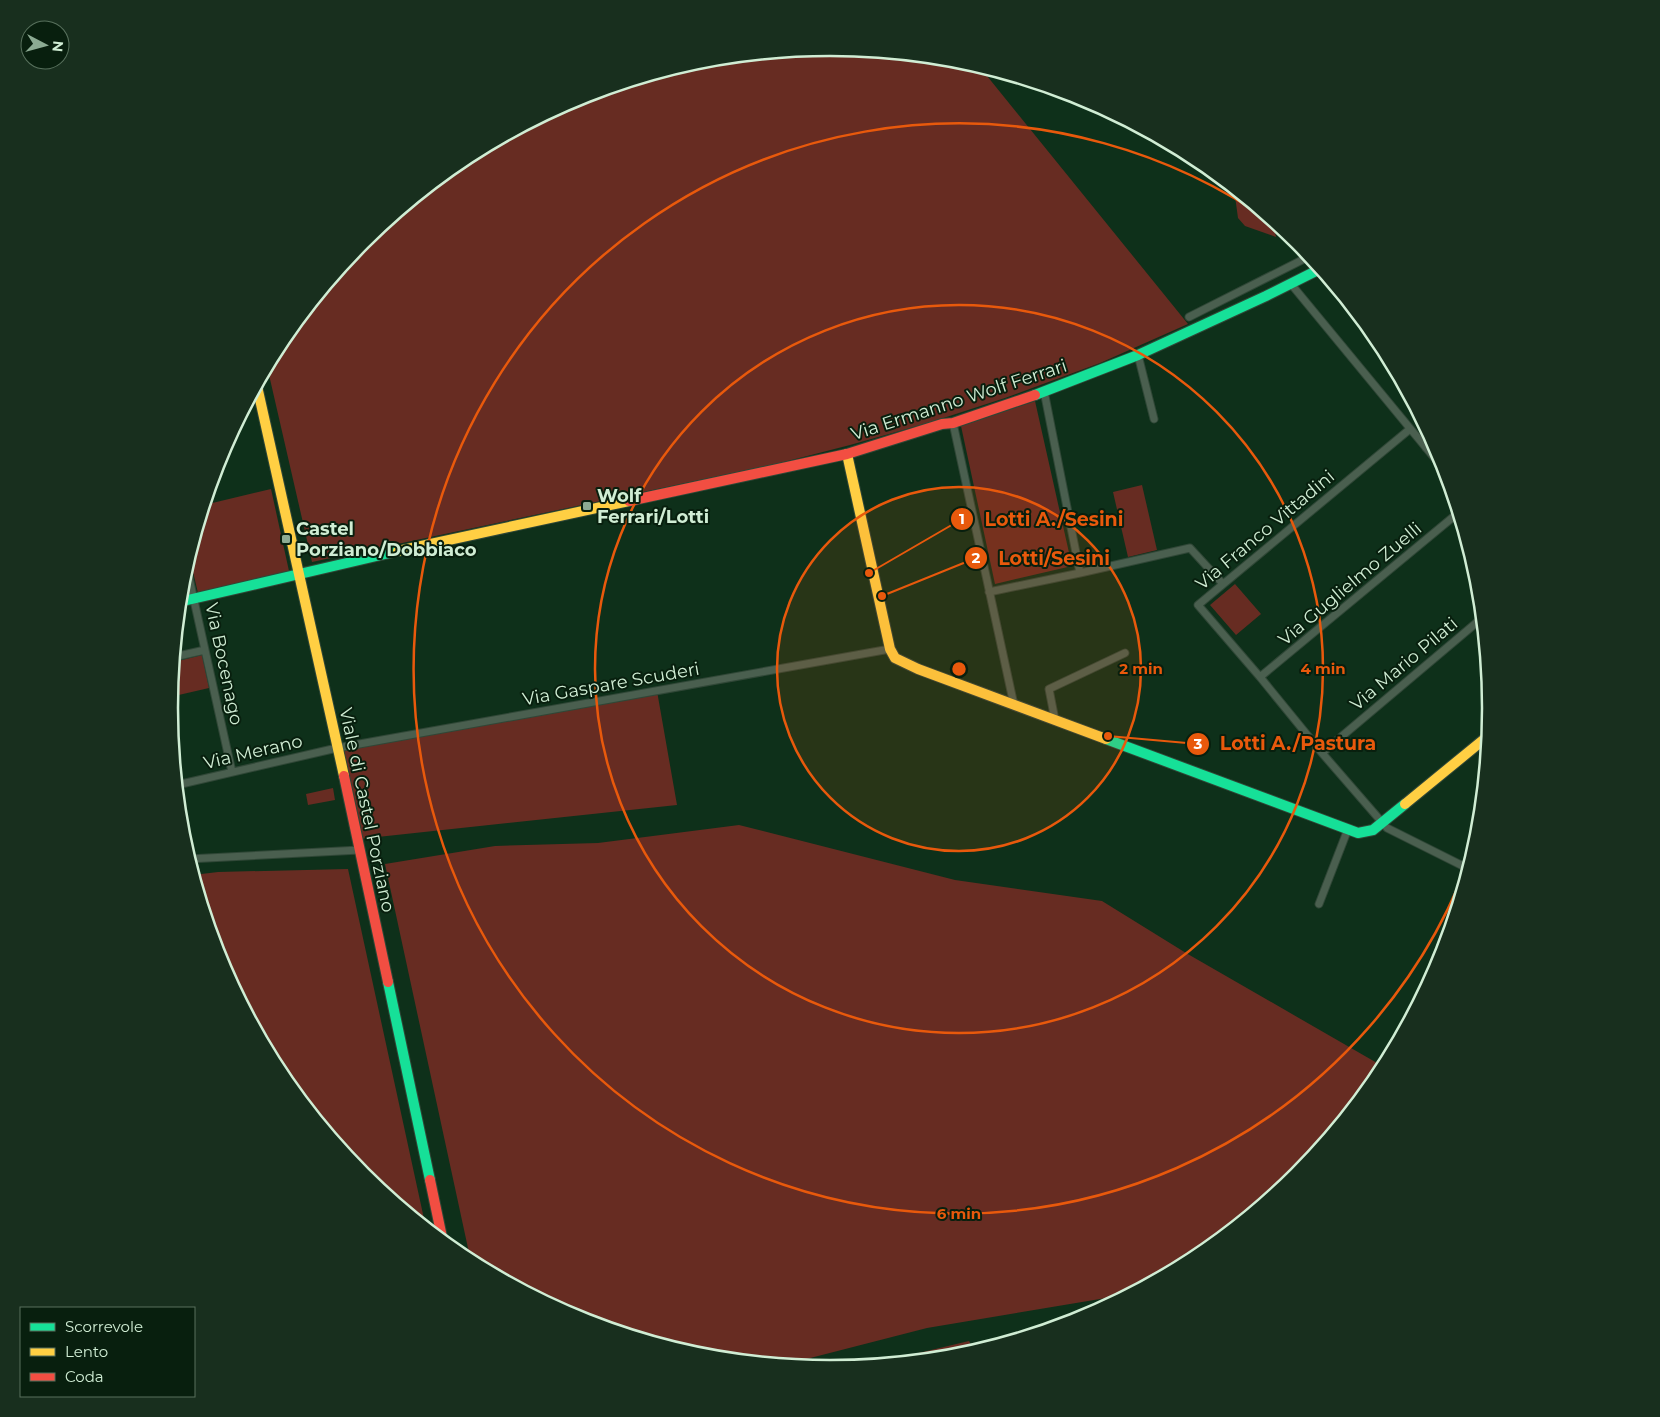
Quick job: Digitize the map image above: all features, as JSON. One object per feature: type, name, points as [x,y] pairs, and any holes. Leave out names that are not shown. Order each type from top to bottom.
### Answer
[{"type":"street","points":[[1188,317],[1303,260]]},
{"type":"street","name":"Via Ermanno Wolf Ferrari","points":[[187,601],[298,574],[847,454],[942,424],[954,423],[1138,355],[1314,272]]},
{"type":"street","points":[[1292,284],[1430,453]]},
{"type":"street","points":[[1138,355],[1154,419]]},
{"type":"street","points":[[1044,391],[1080,573]]},
{"type":"street","name":"Viale di Castel Porziano","points":[[259,394],[360,850],[441,1232]]},
{"type":"street","points":[[954,423],[1014,705]]},
{"type":"street","name":"Via Franco Vittadini","points":[[1410,429],[1198,605],[1387,828],[1463,866]]},
{"type":"street","points":[[847,454],[890,649],[895,658],[912,666],[1358,833],[1373,830],[1481,742]]},
{"type":"street","name":"Via Guglielmo Zuelli","points":[[1260,677],[1453,517]]},
{"type":"street","points":[[989,592],[1190,548],[1223,584]]},
{"type":"street","name":"Via Bocenago","points":[[190,581],[232,772]]},
{"type":"street","name":"Via Mario Pilati","points":[[1322,753],[1477,622]]},
{"type":"street","name":"Via Gaspare Scuderi","points":[[337,748],[890,649]]},
{"type":"street","points":[[180,656],[206,650]]},
{"type":"street","points":[[1055,720],[1049,689],[1125,653]]},
{"type":"street","name":"Via Merano","points":[[182,784],[337,748]]},
{"type":"street","points":[[1320,904],[1348,829]]},
{"type":"street","points":[[196,859],[360,850]]},
{"type":"shaded area","points":[[830,56],[915,62],[987,75],[1188,324],[1100,363],[1005,398],[928,423],[850,445],[776,464],[312,562],[269,375],[313,311],[369,247],[400,218],[468,166],[504,144],[580,106],[661,78],[745,62]]},
{"type":"shaded area","points":[[1235,198],[1275,232],[1276,237],[1245,226],[1238,218]]},
{"type":"shaded area","points":[[1035,401],[1072,566],[995,584],[961,426]]},
{"type":"shaded area","points":[[1142,485],[1157,550],[1128,557],[1113,492]]},
{"type":"shaded area","points":[[271,489],[289,571],[198,593],[193,570],[211,503]]},
{"type":"shaded area","points":[[1235,584],[1261,614],[1236,635],[1210,605]]},
{"type":"shaded area","points":[[202,655],[209,688],[178,695],[180,661]]},
{"type":"shaded area","points":[[657,691],[677,805],[359,839],[337,748]]},
{"type":"shaded area","points":[[333,788],[335,800],[308,805],[306,794]]},
{"type":"shaded area","points":[[739,825],[955,880],[1102,901],[1186,953],[1377,1063],[1347,1106],[1320,1139],[1260,1199],[1192,1251],[1156,1273],[1108,1298],[927,1328],[803,1360],[745,1355],[661,1339],[580,1311],[504,1273],[469,1251],[385,864],[495,846],[598,843]]},
{"type":"shaded area","points":[[348,869],[424,1219],[369,1170],[340,1139],[313,1106],[265,1035],[227,958],[212,918],[199,874],[218,872]]},
{"type":"shaded area","points":[[969,1341],[971,1345],[957,1348],[907,1356]]},
{"type":"traffic: fast","points":[[1035,395],[1138,355],[1314,272]]},
{"type":"traffic: fast","points":[[187,600],[398,551]]},
{"type":"traffic: fast","points":[[1106,739],[1358,833],[1373,830],[1405,804]]},
{"type":"traffic: fast","points":[[388,982],[430,1180]]},
{"type":"traffic: slow","points":[[259,394],[344,776]]},
{"type":"traffic: slow","points":[[847,454],[890,649],[895,658],[918,669],[1106,739]]},
{"type":"traffic: slow","points":[[398,551],[629,501]]},
{"type":"traffic: slow","points":[[1405,804],[1481,742]]},
{"type":"traffic: jam","points":[[629,501],[847,454],[942,424],[953,423],[1035,395]]},
{"type":"traffic: jam","points":[[344,776],[388,982]]},
{"type":"traffic: jam","points":[[430,1180],[441,1232]]},
{"type":"place","name":"Wolf Ferrari/Lotti","points":[[587,506]]},
{"type":"place","name":"Castel Porziano/Dobbiaco","points":[[286,539]]},
{"type":"place","name":"Lotti A./Sesini","points":[[869,573]]},
{"type":"place","name":"Lotti/Sesini","points":[[882,596]]},
{"type":"place","name":"Lotti A./Pastura","points":[[1108,736]]}]
